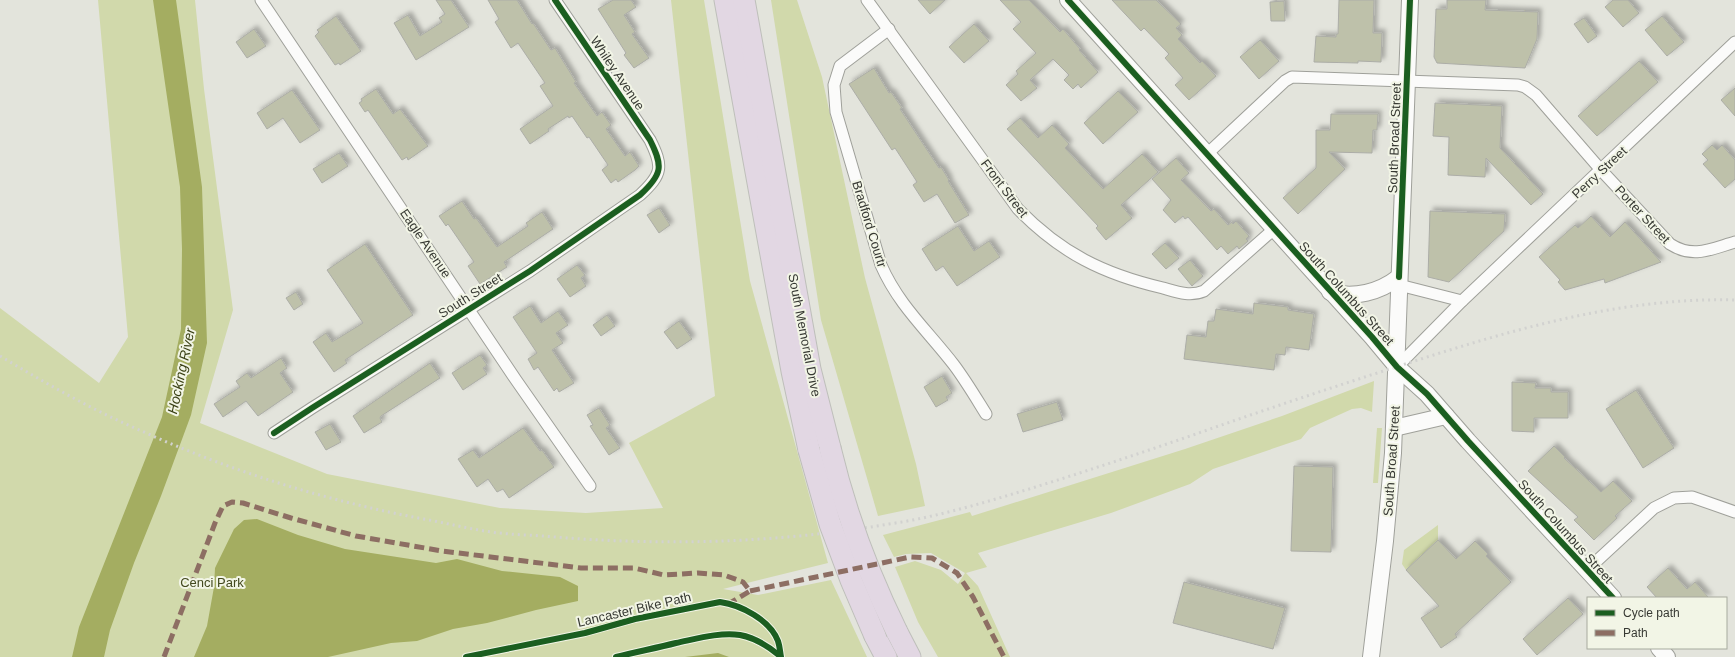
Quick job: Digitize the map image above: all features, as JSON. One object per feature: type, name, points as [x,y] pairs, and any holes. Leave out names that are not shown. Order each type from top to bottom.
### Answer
[{"type":"highway","name":"South Memorial Drive","points":[[725,0],[792,371],[809,450],[830,524],[851,580],[875,636],[886,657]]},
{"type":"highway","name":"South Memorial Drive","points":[[744,0],[810,369],[849,517],[870,571],[897,632],[910,657]]},
{"type":"street","name":"Eagle Avenue","points":[[262,0],[516,380],[590,486]]},
{"type":"street","name":"Whiley Avenue","points":[[555,0],[650,140],[659,160]]},
{"type":"street","name":"Front Street","points":[[867,0],[1018,209],[1038,230],[1068,251],[1108,272],[1156,287],[1189,294],[1197,294],[1204,291],[1274,229]]},
{"type":"street","name":"South Columbus Street","points":[[1068,0],[1372,337],[1396,367],[1427,394],[1612,597]]},
{"type":"street","name":"South Broad Street","points":[[1371,657],[1385,541],[1394,428],[1410,0]]},
{"type":"street","name":"Bradford Courtr","points":[[889,29],[840,66],[834,85],[836,112],[881,264],[889,282],[904,305],[954,365],[986,414]]},
{"type":"street","name":"Perry Street","points":[[1396,367],[1462,301],[1735,42]]},
{"type":"street","name":"Porter Street","points":[[1207,154],[1285,81],[1292,77],[1498,83],[1526,87],[1539,98],[1601,170],[1670,244],[1679,250],[1689,253],[1703,251],[1735,242]]},
{"type":"street","name":"South Street","points":[[274,434],[469,308],[530,271],[640,195],[650,186],[656,177],[659,169],[659,160]]},
{"type":"street","name":"South Columbus Street","points":[[1330,292],[1342,295],[1361,294],[1394,281],[1399,281]]},
{"type":"street","points":[[1399,281],[1462,301]]},
{"type":"street","points":[[1394,428],[1446,416]]},
{"type":"street","points":[[1588,570],[1654,508],[1674,498],[1692,497],[1735,512]]},
{"type":"street","points":[[1660,649],[1667,657]]},
{"type":"green space","name":"Cenci Park","points":[[98,0],[195,0],[204,89],[233,310],[200,423],[327,474],[500,508],[586,513],[663,508],[629,443],[715,396],[671,0],[704,0],[750,281],[828,563],[723,589],[758,595],[831,580],[867,657],[0,657],[0,308],[99,383],[128,337]]},
{"type":"green space","points":[[771,0],[797,0],[822,77],[865,278],[916,464],[925,506],[878,516],[821,320]]},
{"type":"green space","points":[[1374,381],[1372,412],[1361,408],[1352,409],[1310,428],[1301,439],[1213,469],[1190,484],[1111,513],[978,553],[987,567],[966,573],[978,586],[1010,657],[938,657],[918,622],[895,567],[915,561],[941,570],[958,584],[965,573],[931,553],[906,554],[894,557],[883,535],[970,512],[972,516],[1185,449],[1282,416]]},
{"type":"green space","points":[[1377,428],[1382,428],[1378,483],[1373,483]]},
{"type":"green space","points":[[1438,525],[1438,540],[1406,570],[1402,564],[1404,550]]},
{"type":"water","name":"Hocking River","points":[[153,0],[176,0],[202,187],[207,343],[191,415],[134,563],[110,630],[104,657],[72,657],[79,627],[162,417],[181,329],[182,249],[180,187]]},
{"type":"water","points":[[257,519],[298,535],[345,549],[436,563],[457,559],[502,571],[560,577],[578,586],[578,601],[487,623],[453,629],[417,641],[391,643],[328,657],[194,657],[207,626],[214,587],[215,568],[234,529],[244,520]]},
{"type":"water","points":[[718,653],[729,657],[685,657]]},
{"type":"building","points":[[436,0],[451,0],[469,27],[416,60],[394,23],[408,15],[420,36],[442,22],[439,18],[445,14]]},
{"type":"building","points":[[488,0],[517,0],[551,50],[555,48],[576,82],[574,83],[597,116],[602,112],[611,125],[606,129],[625,156],[630,152],[639,166],[635,170],[618,182],[616,179],[611,183],[602,170],[608,165],[589,137],[587,138],[572,116],[569,118],[568,116],[548,129],[549,131],[530,144],[520,129],[553,106],[540,86],[545,83],[518,43],[511,48],[495,22],[499,19]]},
{"type":"building","points":[[613,0],[631,0],[636,7],[624,15],[635,32],[632,34],[649,58],[634,68],[624,55],[626,53],[598,9]]},
{"type":"building","points":[[918,0],[945,0],[930,14]]},
{"type":"building","points":[[1000,0],[1029,0],[1060,32],[1063,29],[1098,72],[1081,88],[1078,84],[1073,89],[1064,80],[1069,75],[1053,59],[1030,80],[1037,88],[1021,101],[1006,85],[1018,74],[1016,71],[1036,53],[1013,29],[1021,22]]},
{"type":"building","points":[[1112,0],[1156,0],[1181,24],[1176,28],[1182,35],[1178,39],[1200,63],[1202,61],[1216,76],[1189,100],[1175,85],[1183,78],[1165,58],[1169,54],[1144,28],[1141,31]]},
{"type":"building","points":[[1339,0],[1374,0],[1373,33],[1382,33],[1381,62],[1314,62],[1316,36],[1336,37],[1336,34],[1338,34]]},
{"type":"building","points":[[1447,0],[1486,0],[1485,10],[1538,12],[1537,39],[1525,68],[1437,63],[1434,57],[1436,9],[1447,9]]},
{"type":"building","points":[[1613,0],[1628,0],[1639,13],[1623,27],[1605,7]]},
{"type":"building","points":[[1284,1],[1285,21],[1271,21],[1270,2]]},
{"type":"building","points":[[336,16],[361,51],[340,65],[339,63],[335,65],[315,36],[319,32],[317,30]]},
{"type":"building","points":[[1662,16],[1684,42],[1667,56],[1645,30]]},
{"type":"building","points":[[1584,18],[1597,36],[1588,43],[1574,24]]},
{"type":"building","points":[[974,24],[989,41],[964,63],[949,47]]},
{"type":"building","points":[[254,29],[266,46],[247,58],[236,42]]},
{"type":"building","points":[[1260,40],[1279,61],[1259,79],[1240,57]]},
{"type":"building","points":[[1639,61],[1658,82],[1597,136],[1578,116]]},
{"type":"building","points":[[874,68],[889,93],[891,92],[902,108],[900,109],[939,168],[941,167],[969,215],[955,223],[937,194],[924,202],[913,185],[917,182],[895,148],[892,150],[849,84]]},
{"type":"building","points":[[1735,88],[1735,116],[1721,100]]},
{"type":"building","points":[[376,89],[393,114],[400,109],[428,146],[408,160],[407,157],[402,160],[368,110],[365,112],[359,103],[362,101],[361,99]]},
{"type":"building","points":[[292,90],[320,130],[300,143],[283,118],[267,129],[257,113]]},
{"type":"building","points":[[1118,91],[1138,112],[1103,144],[1084,123]]},
{"type":"building","points":[[1435,103],[1502,106],[1500,148],[1543,194],[1531,205],[1486,158],[1485,177],[1448,175],[1449,137],[1433,136]]},
{"type":"building","points":[[1331,114],[1378,114],[1377,130],[1373,130],[1372,153],[1329,152],[1345,169],[1298,214],[1283,198],[1316,168],[1316,130],[1330,130]]},
{"type":"building","points":[[1020,118],[1038,138],[1052,125],[1069,144],[1065,148],[1103,189],[1142,154],[1158,172],[1121,205],[1132,218],[1106,240],[1096,228],[1098,226],[1007,129]]},
{"type":"building","points":[[1712,145],[1717,150],[1722,145],[1735,160],[1735,179],[1725,188],[1703,164],[1708,160],[1702,154]]},
{"type":"building","points":[[339,153],[348,166],[322,183],[313,169]]},
{"type":"building","points":[[1176,158],[1189,173],[1181,180],[1211,211],[1214,209],[1228,225],[1232,222],[1233,224],[1236,221],[1249,236],[1246,239],[1248,241],[1239,249],[1237,246],[1228,254],[1221,246],[1217,250],[1188,217],[1185,219],[1183,216],[1175,223],[1163,210],[1171,200],[1152,179]]},
{"type":"building","points":[[462,201],[474,219],[476,218],[497,247],[528,226],[526,223],[542,212],[553,229],[504,262],[507,267],[480,284],[468,266],[474,262],[448,224],[446,226],[439,216]]},
{"type":"building","points":[[659,208],[670,225],[659,233],[647,215]]},
{"type":"building","points":[[1430,211],[1505,214],[1504,231],[1449,282],[1428,277]]},
{"type":"building","points":[[1591,216],[1610,237],[1625,222],[1661,262],[1605,283],[1604,279],[1565,290],[1558,282],[1560,280],[1539,257],[1575,225],[1578,228]]},
{"type":"building","points":[[958,226],[974,251],[989,241],[1000,257],[957,286],[943,266],[936,271],[922,249]]},
{"type":"building","points":[[1165,243],[1179,258],[1166,269],[1152,254]]},
{"type":"building","points":[[365,244],[413,315],[345,360],[347,363],[334,372],[313,342],[326,333],[332,342],[363,323],[327,270]]},
{"type":"building","points":[[1190,260],[1203,276],[1192,286],[1178,269]]},
{"type":"building","points":[[577,265],[585,275],[581,278],[586,286],[570,297],[557,279]]},
{"type":"building","points":[[296,292],[303,304],[294,310],[286,298]]},
{"type":"building","points":[[1254,303],[1288,307],[1288,310],[1314,314],[1309,350],[1286,347],[1285,355],[1276,354],[1274,370],[1184,359],[1187,335],[1206,337],[1208,321],[1214,321],[1216,309],[1253,314]]},
{"type":"building","points":[[530,306],[541,323],[558,311],[568,325],[556,333],[563,343],[552,350],[574,383],[559,392],[557,388],[554,391],[538,367],[534,370],[528,359],[537,353],[513,317]]},
{"type":"building","points":[[607,315],[615,326],[601,336],[593,325]]},
{"type":"building","points":[[679,321],[692,339],[677,349],[664,332]]},
{"type":"building","points":[[480,355],[487,365],[483,368],[487,374],[463,390],[452,373]]},
{"type":"building","points":[[281,358],[287,368],[280,373],[293,392],[258,416],[246,401],[223,417],[214,404],[240,387],[236,381],[247,373],[251,378]]},
{"type":"building","points":[[430,363],[440,378],[381,416],[380,418],[382,422],[364,433],[353,416]]},
{"type":"building","points":[[942,376],[952,393],[946,397],[948,400],[936,407],[924,387]]},
{"type":"building","points":[[1512,382],[1536,383],[1535,388],[1551,388],[1551,392],[1568,392],[1568,418],[1534,418],[1534,432],[1512,431]]},
{"type":"building","points":[[1636,390],[1674,448],[1643,468],[1606,409]]},
{"type":"building","points":[[1057,402],[1063,420],[1023,432],[1017,414]]},
{"type":"building","points":[[599,408],[610,425],[606,428],[620,448],[609,455],[590,426],[593,425],[587,415]]},
{"type":"building","points":[[330,424],[341,442],[326,450],[315,432]]},
{"type":"building","points":[[523,428],[554,467],[509,498],[503,489],[497,492],[488,479],[477,487],[458,459],[473,450],[479,458]]},
{"type":"building","points":[[1554,446],[1565,457],[1564,458],[1601,492],[1613,481],[1632,501],[1615,516],[1617,518],[1594,540],[1574,520],[1578,517],[1528,471]]},
{"type":"building","points":[[1294,466],[1333,467],[1331,552],[1291,551]]},
{"type":"building","points":[[1438,540],[1456,559],[1475,541],[1488,554],[1486,556],[1511,582],[1455,634],[1457,637],[1441,648],[1421,618],[1439,606],[1406,570]]},
{"type":"building","points":[[1668,568],[1687,589],[1695,582],[1708,597],[1656,597],[1647,587]]},
{"type":"building","points":[[1184,582],[1285,608],[1273,649],[1173,623]]},
{"type":"building","points":[[1568,598],[1583,614],[1537,655],[1523,639]]},
{"type":"railway","points":[[0,356],[53,387],[125,424],[213,461],[284,485],[320,495],[392,513],[499,533],[597,540],[680,542],[722,541],[764,539],[847,530],[942,514],[1070,476],[1270,408],[1481,340],[1606,310],[1649,304],[1735,300]]},
{"type":"marked path","points":[[164,657],[215,523],[223,506],[232,502],[243,503],[356,536],[442,551],[581,568],[634,568],[664,575],[698,573],[724,575],[743,582],[750,591],[730,603]]},
{"type":"marked path","points":[[750,591],[910,557],[932,558],[957,573],[973,597],[1004,657]]},
{"type":"cycle path","points":[[274,433],[530,271],[640,195],[648,188],[657,175],[659,163],[650,140],[555,0]]},
{"type":"cycle path","points":[[1068,0],[1372,337],[1397,367],[1427,394],[1468,441],[1612,597]]},
{"type":"cycle path","points":[[1399,277],[1410,0]]},
{"type":"cycle path","name":"Lancaster Bike Path","points":[[466,657],[585,633],[635,619],[720,602],[737,606],[754,615],[769,626],[779,643],[781,657]]},
{"type":"cycle path","points":[[616,657],[724,634],[746,636],[757,640],[780,656]]}]
